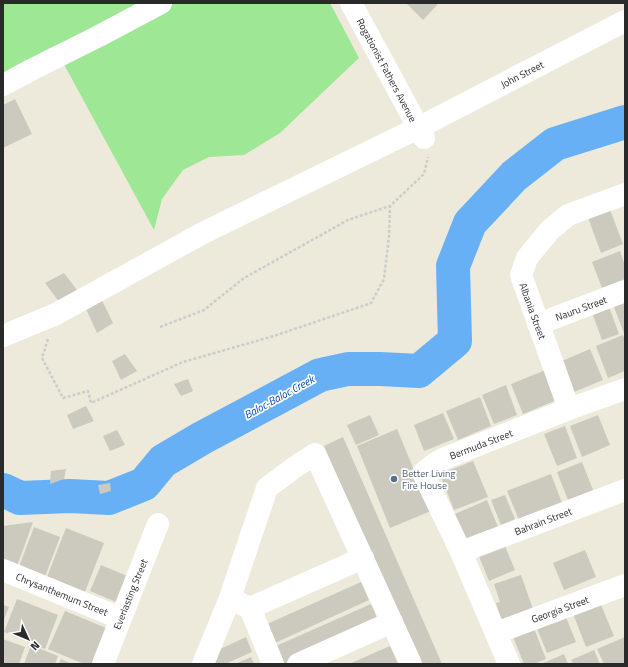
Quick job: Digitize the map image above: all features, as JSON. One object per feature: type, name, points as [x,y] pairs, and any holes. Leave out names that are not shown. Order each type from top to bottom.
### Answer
[{"type":"street","points":[[3,86],[161,3]]},
{"type":"street","name":"Rogationist Fathers Avenue","points":[[351,3],[421,133]]},
{"type":"street","name":"John Street","points":[[3,336],[56,314],[203,233],[421,133],[625,21]]},
{"type":"street","name":"Albania Street","points":[[569,409],[520,275],[526,258],[550,230],[568,215],[625,194]]},
{"type":"street","name":"Nauru Street","points":[[538,324],[625,291]]},
{"type":"street","name":"Bermuda Street","points":[[509,664],[461,552],[423,473],[433,464],[442,459],[569,409],[625,389]]},
{"type":"street","points":[[203,664],[230,598],[267,488],[315,454],[411,664]]},
{"type":"street","name":"Bahrain Street","points":[[461,552],[625,490]]},
{"type":"street","name":"Everlasting Street","points":[[103,664],[158,524]]},
{"type":"street","points":[[250,608],[363,558]]},
{"type":"street","name":"Chrysanthemum Street","points":[[3,570],[120,618]]},
{"type":"street","name":"Georgia Street","points":[[496,633],[625,585]]},
{"type":"street","points":[[230,598],[250,608],[273,664]]},
{"type":"street","points":[[298,664],[392,622]]},
{"type":"path","points":[[160,327],[204,310],[244,278],[348,220],[390,206],[424,174],[429,155],[427,144],[421,133]]},
{"type":"path","points":[[42,358],[63,398],[88,391],[91,403],[183,362],[274,336],[371,303],[384,279],[390,236],[390,206]]},
{"type":"green space","points":[[3,3],[330,3],[359,58],[280,133],[244,155],[209,157],[183,170],[162,199],[154,230],[54,46],[3,73]]},
{"type":"building","points":[[406,3],[439,3],[423,20]]},
{"type":"building","points":[[15,99],[32,134],[3,148],[3,105]]},
{"type":"building","points":[[609,207],[623,244],[601,253],[587,215]]},
{"type":"building","points":[[620,251],[625,266],[625,279],[602,288],[592,262]]},
{"type":"building","points":[[64,273],[80,294],[60,303],[45,283]]},
{"type":"building","points":[[625,297],[625,336],[612,302]]},
{"type":"building","points":[[102,300],[113,323],[97,333],[86,309]]},
{"type":"building","points":[[608,304],[619,334],[602,340],[591,310]]},
{"type":"building","points":[[623,335],[625,340],[625,371],[608,378],[596,346]]},
{"type":"building","points":[[590,349],[603,380],[574,392],[562,361]]},
{"type":"building","points":[[125,354],[137,371],[121,380],[112,361]]},
{"type":"building","points":[[548,369],[559,399],[523,414],[511,384]]},
{"type":"building","points":[[188,379],[193,391],[181,396],[174,384]]},
{"type":"building","points":[[506,385],[517,415],[494,424],[482,395]]},
{"type":"building","points":[[480,397],[491,426],[458,440],[446,411]]},
{"type":"building","points":[[86,406],[94,421],[73,429],[67,415]]},
{"type":"building","points":[[443,413],[454,439],[424,451],[414,425]]},
{"type":"building","points":[[370,415],[379,435],[356,445],[347,425]]},
{"type":"building","points":[[598,415],[610,445],[582,457],[570,426]]},
{"type":"building","points":[[565,426],[577,458],[557,466],[544,434]]},
{"type":"building","name":"Better Living Fire House","points":[[397,429],[431,511],[390,528],[357,446]]},
{"type":"building","points":[[117,430],[125,445],[110,451],[103,436]]},
{"type":"building","points":[[343,437],[442,664],[420,664],[324,446]]},
{"type":"building","points":[[473,461],[488,497],[454,510],[440,474]]},
{"type":"building","points":[[582,462],[593,490],[568,500],[557,472]]},
{"type":"building","points":[[66,469],[64,479],[50,484],[51,471]]},
{"type":"building","points":[[551,474],[562,503],[519,520],[507,491]]},
{"type":"building","points":[[110,483],[111,491],[100,494],[98,485]]},
{"type":"building","points":[[505,495],[515,519],[501,525],[491,500]]},
{"type":"building","points":[[487,500],[498,527],[466,541],[455,514]]},
{"type":"building","points":[[33,522],[15,572],[3,568],[3,526]]},
{"type":"building","points":[[34,527],[60,537],[43,582],[17,572]]},
{"type":"building","points":[[66,528],[104,543],[83,597],[45,582]]},
{"type":"building","points":[[502,539],[515,570],[489,581],[476,549]]},
{"type":"building","points":[[585,550],[596,577],[564,590],[553,563]]},
{"type":"building","points":[[101,565],[132,578],[121,604],[90,591]]},
{"type":"building","points":[[521,575],[534,612],[502,623],[496,603],[500,602],[494,584]]},
{"type":"building","points":[[361,582],[369,600],[275,643],[267,624]]},
{"type":"building","points":[[17,599],[58,615],[45,649],[4,632]]},
{"type":"building","points":[[599,600],[614,636],[586,647],[572,611]]},
{"type":"building","points":[[371,604],[379,622],[284,664],[276,646]]},
{"type":"building","points":[[3,605],[9,607],[3,622]]},
{"type":"building","points":[[563,610],[576,642],[547,653],[534,621]]},
{"type":"building","points":[[65,611],[111,630],[97,664],[84,664],[48,649]]},
{"type":"building","points":[[532,623],[546,659],[534,664],[524,664],[511,632]]},
{"type":"building","points":[[246,637],[252,652],[225,664],[215,664],[216,651]]},
{"type":"building","points":[[625,637],[625,664],[604,664],[597,649]]},
{"type":"building","points":[[3,639],[25,647],[19,664],[3,664]]},
{"type":"building","points":[[31,645],[58,656],[55,664],[24,664]]},
{"type":"building","points":[[390,646],[398,664],[349,664]]},
{"type":"building","points":[[594,650],[600,664],[573,664],[571,660]]},
{"type":"building","points":[[564,654],[568,664],[541,664]]},
{"type":"building","points":[[251,657],[254,664],[235,664]]},
{"type":"building","points":[[61,659],[72,664],[59,664]]},
{"type":"waterway","name":"Baloc-Baloc Creek","points":[[3,490],[20,498],[70,496],[109,498],[144,484],[163,461],[202,438],[320,375],[348,369],[419,371],[455,341],[453,266],[470,223],[514,176],[555,144],[625,122]]},
{"type":"place","name":"Better Living Fire House","points":[[394,479]]}]
